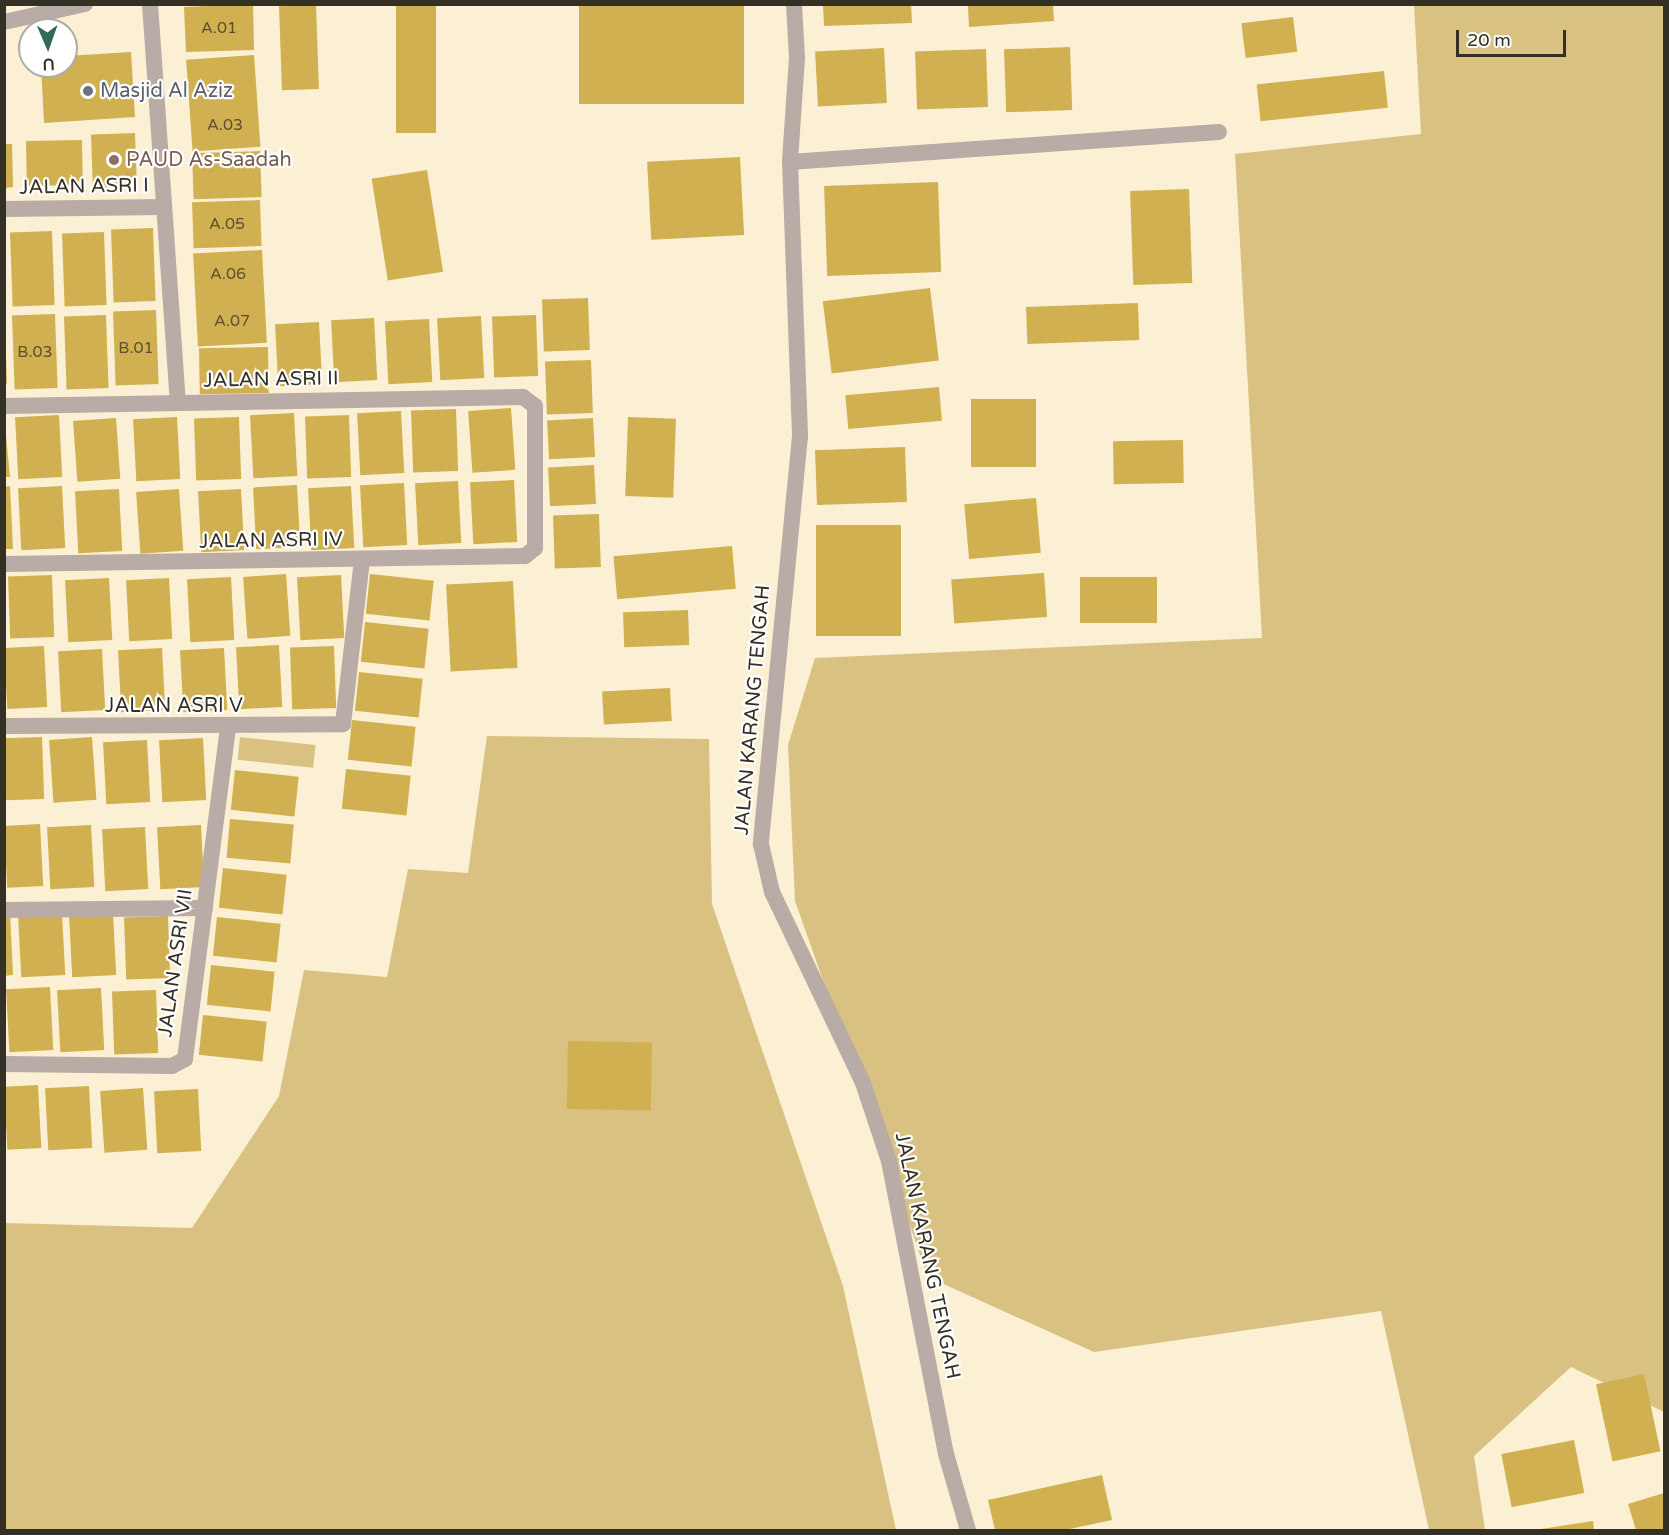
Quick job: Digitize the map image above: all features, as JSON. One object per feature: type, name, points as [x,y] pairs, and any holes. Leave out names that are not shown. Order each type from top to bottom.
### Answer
[{"type":"street","points":[[14,15],[85,4]]},
{"type":"street","points":[[150,4],[177,402]]},
{"type":"street","name":"JALAN KARANG TENGAH","points":[[794,4],[797,57],[790,162],[800,436],[761,844],[772,892],[863,1083],[889,1161],[946,1454],[968,1530]]},
{"type":"street","points":[[790,162],[1219,132]]},
{"type":"street","name":"JALAN ASRI I","points":[[4,209],[164,207]]},
{"type":"street","name":"JALAN ASRI II","points":[[4,406],[523,398],[535,406],[535,548]]},
{"type":"street","name":"JALAN ASRI IV","points":[[4,564],[362,561],[525,556],[535,548]]},
{"type":"street","name":"JALAN ASRI V","points":[[4,726],[228,727],[343,724],[362,561]]},
{"type":"street","name":"JALAN ASRI VII","points":[[4,1064],[172,1066],[185,1059],[228,727]]},
{"type":"street","points":[[4,910],[205,908]]},
{"type":"shaded area","points":[[1414,5],[1664,5],[1664,1412],[1571,1367],[1474,1456],[1485,1530],[1429,1530],[1381,1311],[1094,1352],[928,1277],[795,901],[788,745],[815,658],[1262,638],[1235,154],[1421,134]]},
{"type":"shaded area","points":[[487,736],[709,739],[712,904],[843,1286],[896,1530],[5,1530],[5,1223],[192,1228],[279,1096],[304,970],[387,977],[408,869],[468,873]]},
{"type":"shaded area","points":[[240,737],[316,745],[313,768],[238,760]]},
{"type":"building","points":[[253,4],[254,50],[186,52],[184,7]]},
{"type":"building","points":[[823,4],[911,4],[912,23],[824,26]]},
{"type":"building","points":[[316,5],[319,89],[282,90],[279,6]]},
{"type":"building","points":[[396,5],[436,5],[436,133],[396,133]]},
{"type":"building","points":[[579,5],[744,5],[744,104],[579,104]]},
{"type":"building","points":[[968,5],[1053,5],[1054,21],[969,27]]},
{"type":"building","points":[[1293,17],[1297,52],[1246,58],[1241,23]]},
{"type":"building","points":[[1070,47],[1072,110],[1006,112],[1004,49]]},
{"type":"building","points":[[884,48],[887,103],[818,107],[815,52]]},
{"type":"building","points":[[986,49],[988,107],[917,109],[915,51]]},
{"type":"building","name":"Masjid Al Aziz","points":[[131,52],[135,117],[44,123],[42,78],[78,78],[78,55]]},
{"type":"building","points":[[254,55],[260,147],[193,152],[186,60]]},
{"type":"building","points":[[1384,71],[1388,108],[1261,121],[1257,84]]},
{"type":"building","name":"PAUD As-Saadah","points":[[135,133],[137,187],[93,189],[91,135]]},
{"type":"building","points":[[82,140],[83,185],[27,186],[26,141]]},
{"type":"building","points":[[5,144],[12,144],[13,187],[5,188]]},
{"type":"building","points":[[260,151],[262,197],[194,199],[192,153]]},
{"type":"building","points":[[740,157],[744,235],[651,240],[647,162]]},
{"type":"building","points":[[427,170],[443,272],[388,280],[372,179]]},
{"type":"building","points":[[938,182],[941,272],[827,276],[824,186]]},
{"type":"building","points":[[1189,189],[1192,283],[1133,285],[1130,191]]},
{"type":"building","points":[[260,200],[262,246],[194,248],[192,202]]},
{"type":"building","points":[[153,228],[156,301],[114,302],[111,229]]},
{"type":"building","points":[[52,231],[55,305],[13,306],[10,232]]},
{"type":"building","points":[[104,232],[107,305],[65,306],[62,233]]},
{"type":"building","points":[[262,250],[267,343],[198,346],[193,254]]},
{"type":"building","points":[[930,288],[939,360],[832,374],[823,301]]},
{"type":"building","points":[[588,298],[590,350],[544,352],[542,300]]},
{"type":"building","points":[[1138,303],[1139,340],[1027,344],[1026,307]]},
{"type":"building","points":[[156,310],[159,384],[116,385],[113,312]]},
{"type":"building","points":[[55,314],[58,388],[15,389],[12,316]]},
{"type":"building","points":[[106,315],[109,388],[67,389],[64,316]]},
{"type":"building","points":[[536,315],[538,376],[494,377],[492,317]]},
{"type":"building","points":[[481,316],[484,378],[440,380],[437,318]]},
{"type":"building","points":[[374,318],[377,380],[334,382],[331,320]]},
{"type":"building","points":[[429,319],[432,382],[388,384],[385,321]]},
{"type":"building","points":[[319,322],[322,384],[278,386],[275,324]]},
{"type":"building","points":[[268,347],[269,393],[200,394],[199,348]]},
{"type":"building","points":[[4,355],[6,355],[7,384],[4,384]]},
{"type":"building","points":[[591,360],[593,413],[547,415],[545,362]]},
{"type":"building","points":[[939,387],[942,421],[848,429],[845,395]]},
{"type":"building","points":[[971,399],[1036,399],[1036,467],[971,467]]},
{"type":"building","points":[[511,408],[515,470],[472,473],[468,411]]},
{"type":"building","points":[[456,409],[458,471],[413,473],[411,411]]},
{"type":"building","points":[[401,411],[404,473],[360,475],[357,413]]},
{"type":"building","points":[[294,413],[297,476],[253,478],[250,415]]},
{"type":"building","points":[[4,415],[10,477],[4,477]]},
{"type":"building","points":[[59,415],[62,477],[18,479],[15,417]]},
{"type":"building","points":[[349,415],[351,477],[307,478],[305,417]]},
{"type":"building","points":[[177,417],[180,479],[136,481],[133,419]]},
{"type":"building","points":[[239,417],[241,479],[196,481],[194,419]]},
{"type":"building","points":[[628,417],[676,419],[673,498],[625,496]]},
{"type":"building","points":[[116,418],[120,479],[77,482],[73,421]]},
{"type":"building","points":[[593,418],[595,457],[549,459],[547,420]]},
{"type":"building","points":[[1183,440],[1184,483],[1114,484],[1113,441]]},
{"type":"building","points":[[905,447],[907,502],[817,505],[815,450]]},
{"type":"building","points":[[594,465],[596,504],[550,506],[548,467]]},
{"type":"building","points":[[514,480],[517,542],[473,544],[470,482]]},
{"type":"building","points":[[458,481],[461,543],[418,545],[415,483]]},
{"type":"building","points":[[404,483],[407,545],[363,547],[360,485]]},
{"type":"building","points":[[297,485],[300,547],[256,549],[253,487]]},
{"type":"building","points":[[10,486],[13,549],[4,549],[4,487]]},
{"type":"building","points":[[62,486],[65,548],[21,550],[18,488]]},
{"type":"building","points":[[351,486],[354,548],[311,550],[308,488]]},
{"type":"building","points":[[119,489],[122,551],[78,553],[75,491]]},
{"type":"building","points":[[179,489],[183,551],[140,554],[136,492]]},
{"type":"building","points":[[241,489],[244,550],[201,552],[198,491]]},
{"type":"building","points":[[1036,498],[1041,553],[969,559],[964,504]]},
{"type":"building","points":[[599,514],[601,567],[555,569],[553,516]]},
{"type":"building","points":[[816,525],[901,525],[901,636],[816,636]]},
{"type":"building","points":[[732,546],[736,589],[617,599],[613,556]]},
{"type":"building","points":[[1044,573],[1047,617],[954,623],[951,579]]},
{"type":"building","points":[[286,574],[290,636],[247,639],[243,577]]},
{"type":"building","points":[[370,574],[434,581],[429,620],[366,614]]},
{"type":"building","points":[[52,575],[54,637],[10,638],[8,577]]},
{"type":"building","points":[[341,575],[344,638],[300,640],[297,577]]},
{"type":"building","points":[[231,577],[234,640],[190,642],[187,579]]},
{"type":"building","points":[[1080,577],[1157,577],[1157,623],[1080,623]]},
{"type":"building","points":[[109,578],[112,640],[68,642],[65,580]]},
{"type":"building","points":[[169,578],[172,639],[129,641],[126,580]]},
{"type":"building","points":[[513,581],[518,668],[451,671],[446,585]]},
{"type":"building","points":[[688,610],[689,645],[624,647],[623,612]]},
{"type":"building","points":[[365,622],[429,629],[424,668],[361,662]]},
{"type":"building","points":[[279,645],[282,707],[239,709],[236,647]]},
{"type":"building","points":[[44,646],[47,707],[7,709],[4,648]]},
{"type":"building","points":[[334,646],[336,708],[292,709],[290,648]]},
{"type":"building","points":[[162,648],[165,710],[121,712],[118,650]]},
{"type":"building","points":[[224,648],[227,710],[183,712],[180,650]]},
{"type":"building","points":[[102,649],[105,710],[61,712],[58,651]]},
{"type":"building","points":[[359,672],[423,679],[419,717],[355,711]]},
{"type":"building","points":[[670,688],[672,721],[604,725],[602,692]]},
{"type":"building","points":[[352,720],[416,727],[411,766],[348,760]]},
{"type":"building","points":[[42,737],[44,799],[6,800],[4,738]]},
{"type":"building","points":[[92,737],[96,800],[53,803],[49,740]]},
{"type":"building","points":[[203,738],[206,800],[162,802],[159,740]]},
{"type":"building","points":[[147,740],[150,802],[106,804],[103,742]]},
{"type":"building","points":[[346,769],[411,776],[406,816],[342,809]]},
{"type":"building","points":[[235,770],[299,777],[294,816],[231,810]]},
{"type":"building","points":[[230,819],[294,825],[290,863],[227,858]]},
{"type":"building","points":[[40,824],[43,886],[7,888],[4,826]]},
{"type":"building","points":[[91,825],[94,887],[50,889],[47,827]]},
{"type":"building","points":[[201,825],[204,887],[160,889],[157,827]]},
{"type":"building","points":[[145,827],[148,889],[105,891],[102,829]]},
{"type":"building","points":[[223,868],[287,875],[282,914],[219,908]]},
{"type":"building","points":[[4,913],[10,913],[13,975],[4,976]]},
{"type":"building","points":[[62,913],[65,975],[21,977],[18,915]]},
{"type":"building","points":[[113,914],[116,975],[72,977],[69,916]]},
{"type":"building","points":[[168,916],[170,978],[126,979],[124,918]]},
{"type":"building","points":[[217,917],[281,924],[277,962],[213,956]]},
{"type":"building","points":[[211,965],[275,972],[270,1011],[207,1005]]},
{"type":"building","points":[[50,987],[53,1050],[9,1052],[6,989]]},
{"type":"building","points":[[101,988],[104,1050],[60,1052],[57,990]]},
{"type":"building","points":[[156,990],[158,1053],[114,1054],[112,992]]},
{"type":"building","points":[[203,1015],[267,1022],[262,1061],[199,1055]]},
{"type":"building","points":[[568,1041],[652,1042],[651,1110],[567,1109]]},
{"type":"building","points":[[38,1085],[41,1148],[7,1150],[4,1087]]},
{"type":"building","points":[[89,1086],[92,1148],[48,1150],[45,1088]]},
{"type":"building","points":[[143,1088],[147,1150],[104,1153],[100,1091]]},
{"type":"building","points":[[198,1089],[201,1151],[157,1153],[154,1091]]},
{"type":"building","points":[[1644,1374],[1660,1451],[1612,1461],[1596,1384]]},
{"type":"building","points":[[1574,1440],[1584,1493],[1512,1507],[1501,1454]]},
{"type":"building","points":[[1102,1475],[1112,1520],[1065,1530],[995,1530],[988,1500]]},
{"type":"building","points":[[1664,1493],[1664,1530],[1636,1530],[1628,1504]]},
{"type":"building","points":[[1593,1521],[1594,1530],[1541,1530],[1541,1529]]},
{"type":"place","name":"Masjid Al Aziz","points":[[88,91]]},
{"type":"place","name":"PAUD As-Saadah","points":[[114,160]]}]
